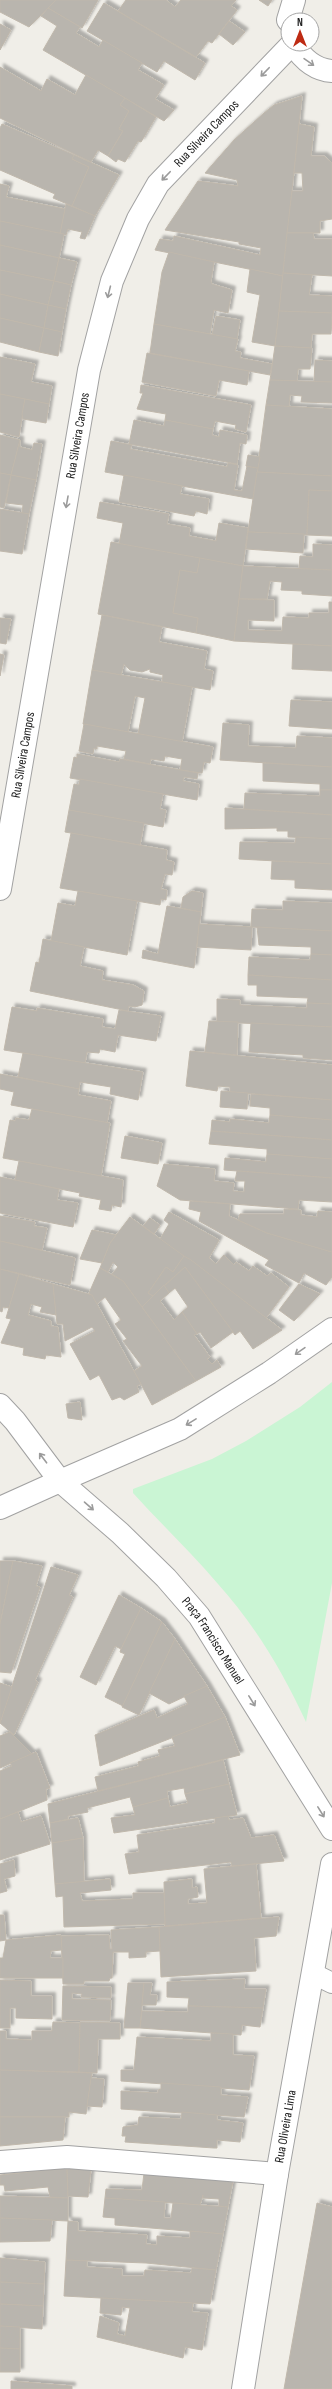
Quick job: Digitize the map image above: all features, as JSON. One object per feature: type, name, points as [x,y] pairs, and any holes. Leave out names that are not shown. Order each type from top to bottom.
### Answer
[{"type":"street","points":[[290,12],[294,0]]},
{"type":"street","name":"Rua Silveira Campos","points":[[0,889],[90,370],[112,281],[138,219],[158,184],[285,52]]},
{"type":"street","points":[[299,52],[302,57],[314,66],[332,71]]},
{"type":"street","points":[[0,1508],[180,1429],[269,1373],[332,1329]]},
{"type":"street","name":"Praça Francisco Manuel","points":[[0,1405],[15,1421],[60,1481],[120,1533],[166,1578],[200,1616],[332,1829]]},
{"type":"street","name":"Rua Oliveira Lima","points":[[243,2389],[278,2174],[323,1979],[332,1864]]},
{"type":"street","points":[[0,2162],[67,2157],[278,2174]]},
{"type":"green space","points":[[332,1382],[332,1583],[306,1722],[278,1667],[256,1632],[208,1572],[133,1493],[133,1489],[212,1459],[246,1441],[300,1407]]},
{"type":"building","points":[[0,0],[56,0],[29,27],[0,12]]},
{"type":"building","points":[[56,0],[98,0],[82,28],[48,8]]},
{"type":"building","points":[[126,0],[166,0],[175,7],[181,0],[236,0],[231,6],[237,10],[212,43],[208,41],[196,57],[118,11]]},
{"type":"building","points":[[259,0],[272,0],[268,6]]},
{"type":"building","points":[[104,3],[205,63],[195,80],[164,61],[157,72],[87,31]]},
{"type":"building","points":[[48,8],[80,27],[76,33],[99,47],[103,40],[142,63],[138,70],[164,85],[155,99],[174,110],[164,121],[43,50],[57,26],[41,16]]},
{"type":"building","points":[[229,21],[245,32],[233,45],[219,34]]},
{"type":"building","points":[[0,24],[11,30],[0,50]]},
{"type":"building","points":[[0,67],[41,91],[47,79],[75,95],[86,75],[125,98],[120,105],[129,111],[119,129],[123,131],[108,156],[98,150],[91,162],[0,118]]},
{"type":"building","points":[[302,96],[283,276],[155,250],[160,239],[173,241],[174,236],[260,255],[261,248],[239,244],[239,242],[165,230],[198,181],[238,186],[237,180],[205,173],[234,140],[274,105]]},
{"type":"building","points":[[125,98],[156,117],[141,142],[138,141],[125,162],[118,159],[116,162],[108,156],[123,131],[119,129],[129,111],[120,105]]},
{"type":"building","points":[[2,124],[74,155],[72,159],[89,167],[72,206],[53,198],[55,194],[0,170],[0,128]]},
{"type":"building","points":[[299,124],[314,127],[311,156],[324,156],[332,163],[332,219],[320,221],[320,233],[287,233],[292,191],[303,191],[302,173],[294,173]]},
{"type":"building","points":[[74,155],[119,175],[95,216],[72,206],[89,167],[72,159]]},
{"type":"building","points":[[0,184],[9,186],[6,197],[65,209],[60,234],[0,221]]},
{"type":"building","points":[[66,204],[95,216],[85,239],[80,238],[82,232],[68,229],[66,235],[60,234]]},
{"type":"building","points":[[0,221],[64,234],[59,258],[0,245]]},
{"type":"building","points":[[287,233],[313,233],[314,239],[332,239],[332,276],[283,273]]},
{"type":"building","points":[[0,245],[59,258],[54,281],[0,270]]},
{"type":"building","points":[[169,252],[214,262],[211,281],[212,284],[232,290],[228,313],[214,310],[210,334],[154,324],[162,272]]},
{"type":"building","points":[[59,258],[77,262],[71,285],[54,281]]},
{"type":"building","points":[[250,269],[283,276],[275,346],[252,342],[260,295],[247,292]]},
{"type":"building","points":[[0,270],[54,281],[48,305],[0,294]]},
{"type":"building","points":[[283,273],[312,275],[309,295],[332,296],[332,313],[279,311]]},
{"type":"building","points":[[54,281],[71,285],[66,309],[48,305]]},
{"type":"building","points":[[0,294],[48,305],[44,328],[0,318]]},
{"type":"building","points":[[48,305],[66,309],[62,332],[44,328]]},
{"type":"building","points":[[279,311],[332,313],[331,334],[312,334],[311,348],[275,346]]},
{"type":"building","points":[[216,316],[240,320],[237,339],[212,335]]},
{"type":"building","points":[[0,318],[44,328],[39,352],[0,342]]},
{"type":"building","points":[[154,324],[238,339],[235,351],[241,352],[240,358],[272,364],[270,375],[150,353]]},
{"type":"building","points":[[44,328],[62,332],[58,356],[39,352]]},
{"type":"building","points":[[275,346],[312,348],[310,369],[298,369],[297,381],[270,380]]},
{"type":"building","points":[[147,353],[249,371],[247,385],[219,380],[216,396],[142,382]]},
{"type":"building","points":[[0,357],[35,364],[31,382],[52,386],[49,404],[0,394]]},
{"type":"building","points":[[315,360],[332,361],[332,382],[314,382]]},
{"type":"building","points":[[270,380],[332,382],[332,403],[301,402],[302,396],[290,395],[289,407],[266,405]]},
{"type":"building","points":[[141,385],[251,405],[246,432],[235,429],[236,425],[215,421],[213,429],[165,420],[166,414],[137,409],[143,393],[140,393]]},
{"type":"building","points":[[0,394],[25,399],[19,437],[0,432]]},
{"type":"building","points":[[25,399],[49,404],[46,423],[23,419],[22,414]]},
{"type":"building","points":[[266,405],[332,409],[332,476],[257,472]]},
{"type":"building","points":[[134,420],[164,426],[165,420],[213,429],[212,435],[219,437],[220,430],[247,435],[246,444],[240,443],[237,464],[129,444]]},
{"type":"building","points":[[0,435],[20,440],[11,475],[0,473]]},
{"type":"building","points":[[20,440],[20,447],[32,450],[34,443],[42,444],[36,480],[11,475]]},
{"type":"building","points":[[111,441],[132,445],[130,449],[227,467],[228,463],[238,465],[234,490],[242,491],[247,466],[258,468],[253,499],[105,472]]},
{"type":"building","points":[[248,455],[260,457],[258,468],[246,466]]},
{"type":"building","points":[[257,472],[332,476],[332,491],[309,490],[307,535],[248,532]]},
{"type":"building","points":[[0,473],[11,475],[4,508],[0,507]]},
{"type":"building","points":[[11,475],[36,480],[29,514],[22,513],[23,505],[6,503]]},
{"type":"building","points":[[124,475],[182,486],[180,494],[209,499],[207,514],[196,511],[194,516],[119,502]]},
{"type":"building","points":[[309,490],[332,491],[332,536],[307,535]]},
{"type":"building","points":[[100,502],[169,514],[167,524],[190,528],[189,536],[216,541],[219,523],[248,528],[243,566],[119,544],[123,523],[97,518]]},
{"type":"building","points":[[0,509],[29,514],[22,554],[0,551]]},
{"type":"building","points":[[248,532],[304,534],[303,553],[246,549]]},
{"type":"building","points":[[111,542],[200,558],[197,573],[180,570],[173,613],[198,618],[196,633],[98,614]]},
{"type":"building","points":[[313,544],[332,545],[332,570],[299,569],[300,556],[313,557]]},
{"type":"building","points":[[200,558],[243,566],[234,641],[196,633],[198,618],[173,613],[180,570],[197,573]]},
{"type":"building","points":[[243,566],[332,570],[332,596],[302,594],[302,591],[281,590],[282,582],[270,581],[267,599],[239,599]]},
{"type":"building","points":[[239,599],[274,600],[274,621],[248,620],[248,630],[282,631],[283,617],[309,618],[309,613],[329,613],[329,602],[332,602],[332,646],[234,641]]},
{"type":"building","points":[[102,615],[162,627],[159,642],[207,651],[204,669],[213,671],[210,690],[162,682],[163,675],[150,672],[150,669],[142,672],[130,670],[124,664],[121,675],[92,670]]},
{"type":"building","points":[[0,618],[11,619],[6,644],[0,643]]},
{"type":"building","points":[[293,644],[332,646],[332,671],[292,669]]},
{"type":"building","points":[[0,654],[4,655],[0,676]]},
{"type":"building","points":[[92,670],[192,687],[182,742],[138,734],[145,698],[135,696],[128,732],[83,724]]},
{"type":"building","points":[[291,700],[332,702],[332,729],[289,726]]},
{"type":"building","points":[[223,723],[249,725],[248,746],[296,748],[297,736],[332,738],[332,767],[220,760]]},
{"type":"building","points":[[84,724],[213,747],[210,763],[204,762],[202,773],[180,770],[182,759],[165,756],[164,761],[151,759],[150,764],[124,759],[126,751],[97,746],[97,749],[94,748],[93,754],[79,751]]},
{"type":"building","points":[[77,754],[119,762],[120,759],[198,773],[197,779],[184,777],[183,781],[199,784],[197,800],[70,778],[74,757],[77,758]]},
{"type":"building","points":[[263,763],[332,767],[332,790],[320,790],[320,784],[263,781]]},
{"type":"building","points":[[80,779],[163,794],[160,809],[166,810],[163,827],[69,810],[74,784],[79,785]]},
{"type":"building","points":[[320,790],[332,790],[332,815],[244,809],[245,793],[320,796]]},
{"type":"building","points":[[225,808],[332,815],[332,839],[288,837],[288,831],[277,831],[277,828],[225,829]]},
{"type":"building","points":[[69,810],[144,823],[140,845],[65,832]]},
{"type":"building","points":[[71,833],[167,850],[166,860],[174,862],[172,875],[165,874],[161,889],[167,890],[166,900],[161,899],[160,905],[60,888]]},
{"type":"building","points":[[296,837],[332,839],[332,864],[239,859],[240,842],[295,843]]},
{"type":"building","points":[[272,861],[332,864],[332,890],[295,888],[295,880],[271,879]]},
{"type":"building","points":[[78,891],[137,901],[127,955],[51,941],[58,903],[75,906]]},
{"type":"building","points":[[192,891],[203,893],[201,912],[181,908],[183,897]]},
{"type":"building","points":[[283,901],[332,903],[332,931],[251,927],[252,909],[283,910]]},
{"type":"building","points":[[167,906],[201,912],[194,968],[142,958],[143,950],[158,954]]},
{"type":"building","points":[[199,924],[252,927],[251,950],[197,947]]},
{"type":"building","points":[[257,927],[332,931],[332,955],[311,954],[311,947],[259,945]]},
{"type":"building","points":[[43,939],[84,947],[80,966],[103,971],[102,980],[133,985],[144,991],[142,1005],[135,1007],[129,1006],[128,1011],[30,991],[36,962],[39,963]]},
{"type":"building","points":[[311,954],[332,955],[332,980],[248,975],[249,957],[310,960]]},
{"type":"building","points":[[248,975],[332,980],[332,1004],[307,1003],[308,998],[257,996],[257,985],[248,985]]},
{"type":"building","points":[[217,999],[240,1000],[240,1005],[307,1008],[307,1003],[332,1004],[332,1027],[217,1022]]},
{"type":"building","points":[[12,1007],[37,1011],[37,1008],[103,1019],[102,1027],[115,1029],[119,1010],[161,1016],[156,1041],[118,1035],[115,1052],[100,1049],[99,1053],[87,1052],[85,1063],[4,1050]]},
{"type":"building","points":[[209,1021],[238,1022],[237,1055],[205,1052]]},
{"type":"building","points":[[251,1023],[332,1027],[332,1060],[303,1058],[303,1055],[249,1052]]},
{"type":"building","points":[[190,1051],[332,1065],[332,1100],[230,1092],[230,1087],[218,1086],[217,1091],[186,1086]]},
{"type":"building","points":[[23,1053],[143,1072],[138,1100],[110,1094],[111,1087],[80,1082],[79,1089],[18,1077]]},
{"type":"building","points":[[0,1074],[79,1089],[78,1095],[111,1101],[107,1123],[11,1105],[14,1092],[0,1089]]},
{"type":"building","points":[[221,1091],[248,1093],[247,1109],[220,1107]]},
{"type":"building","points":[[251,1094],[332,1100],[332,1120],[270,1115],[270,1108],[250,1106]]},
{"type":"building","points":[[32,1109],[110,1123],[101,1176],[3,1158],[10,1120],[15,1121],[16,1118],[29,1120]]},
{"type":"building","points":[[270,1115],[332,1120],[332,1140],[211,1131],[212,1120],[230,1122],[230,1119],[269,1123]]},
{"type":"building","points":[[211,1131],[332,1140],[332,1159],[267,1154],[267,1149],[209,1144]]},
{"type":"building","points":[[125,1136],[162,1143],[158,1164],[121,1158]]},
{"type":"building","points":[[267,1154],[332,1159],[332,1178],[224,1170],[225,1158],[266,1162]]},
{"type":"building","points":[[19,1161],[123,1180],[121,1207],[112,1205],[111,1211],[99,1209],[101,1200],[79,1196],[80,1193],[15,1180]]},
{"type":"building","points":[[164,1164],[215,1169],[214,1181],[234,1183],[233,1191],[244,1192],[245,1181],[235,1181],[237,1171],[332,1178],[332,1202],[299,1200],[298,1209],[180,1200],[157,1186]]},
{"type":"building","points":[[0,1177],[59,1189],[57,1200],[78,1203],[73,1227],[0,1213]]},
{"type":"building","points":[[190,1201],[230,1204],[229,1216],[267,1233],[332,1252],[332,1277],[326,1285],[304,1273],[299,1283],[265,1265],[269,1260],[199,1221],[201,1212],[189,1209]]},
{"type":"building","points":[[284,1209],[301,1210],[301,1215],[317,1217],[318,1211],[332,1212],[332,1252],[267,1233],[238,1220],[240,1214],[284,1214]]},
{"type":"building","points":[[169,1212],[219,1240],[209,1258],[216,1264],[224,1255],[234,1265],[236,1262],[249,1271],[253,1266],[267,1276],[271,1273],[289,1287],[266,1318],[160,1239],[169,1224],[164,1220]]},
{"type":"building","points":[[0,1216],[35,1222],[34,1226],[47,1228],[42,1250],[0,1241]]},
{"type":"building","points":[[130,1217],[184,1256],[173,1272],[166,1267],[148,1293],[153,1296],[142,1307],[123,1281],[112,1274],[118,1267],[113,1262],[108,1272],[100,1268],[110,1243]]},
{"type":"building","points":[[150,1218],[160,1225],[154,1234],[143,1226]]},
{"type":"building","points":[[92,1230],[116,1235],[110,1243],[102,1263],[80,1259]]},
{"type":"building","points":[[0,1241],[75,1258],[70,1285],[0,1269]]},
{"type":"building","points":[[184,1256],[282,1330],[253,1349],[240,1331],[235,1335],[185,1267],[153,1296],[148,1293],[166,1267],[173,1272]]},
{"type":"building","points":[[185,1267],[233,1332],[211,1348],[200,1332],[197,1334],[182,1312],[188,1307],[175,1288],[169,1293],[164,1286]]},
{"type":"building","points":[[100,1268],[123,1281],[196,1381],[152,1405],[134,1371],[142,1366],[123,1341],[127,1339],[115,1324],[121,1320],[105,1297],[97,1304],[89,1293]]},
{"type":"building","points":[[0,1269],[19,1274],[9,1308],[3,1307],[2,1312],[0,1311]]},
{"type":"building","points":[[19,1274],[53,1284],[56,1315],[40,1312],[42,1307],[31,1304],[28,1315],[51,1321],[51,1326],[58,1327],[61,1357],[46,1355],[45,1359],[23,1355],[24,1348],[1,1343],[11,1319],[6,1318]]},
{"type":"building","points":[[53,1284],[92,1295],[141,1384],[137,1386],[139,1392],[124,1400],[120,1397],[112,1400],[99,1375],[90,1380],[70,1344],[95,1331],[92,1327],[65,1341],[63,1324],[57,1324]]},
{"type":"building","points":[[299,1284],[320,1294],[294,1321],[279,1310]]},
{"type":"building","points":[[164,1285],[169,1293],[160,1301],[174,1320],[182,1312],[197,1334],[194,1335],[210,1357],[207,1359],[212,1364],[217,1360],[221,1367],[196,1381],[142,1307]]},
{"type":"building","points":[[80,1402],[82,1420],[68,1418],[66,1404]]},
{"type":"building","points":[[0,1561],[13,1561],[0,1624]]},
{"type":"building","points":[[13,1561],[42,1566],[36,1586],[40,1587],[11,1673],[0,1672],[0,1624]]},
{"type":"building","points":[[51,1567],[78,1575],[69,1595],[73,1597],[35,1680],[38,1682],[14,1735],[0,1723]]},
{"type":"building","points":[[119,1595],[141,1608],[121,1649],[115,1646],[96,1685],[80,1677]]},
{"type":"building","points":[[141,1608],[162,1622],[123,1706],[105,1697],[125,1654],[120,1652],[121,1649]]},
{"type":"building","points":[[162,1622],[175,1639],[139,1715],[122,1707]]},
{"type":"building","points":[[175,1639],[207,1686],[169,1704],[149,1693]]},
{"type":"building","points":[[0,1683],[12,1687],[0,1723]]},
{"type":"building","points":[[207,1686],[225,1717],[100,1766],[95,1735],[154,1710],[157,1718],[188,1704],[184,1696]]},
{"type":"building","points":[[225,1717],[240,1755],[98,1791],[95,1777],[139,1766],[138,1762],[160,1756],[158,1750],[175,1746],[172,1737]]},
{"type":"building","points":[[10,1732],[32,1754],[0,1768],[0,1736]]},
{"type":"building","points":[[36,1752],[50,1788],[46,1789],[47,1800],[0,1819],[0,1771],[12,1766],[10,1763]]},
{"type":"building","points":[[223,1760],[229,1784],[185,1794],[184,1788],[167,1791],[168,1798],[133,1807],[130,1797],[87,1808],[88,1812],[68,1816],[68,1819],[50,1823],[48,1804]]},
{"type":"building","points":[[229,1784],[237,1815],[114,1833],[111,1818],[135,1815],[133,1807],[168,1798],[170,1807],[188,1803],[185,1794]]},
{"type":"building","points":[[18,1812],[21,1822],[41,1816],[50,1844],[0,1860],[0,1819]]},
{"type":"building","points":[[228,1816],[229,1820],[243,1818],[251,1838],[274,1835],[284,1861],[232,1866],[231,1862],[129,1874],[125,1854],[139,1852],[137,1835],[215,1823],[215,1818]]},
{"type":"building","points":[[78,1818],[83,1838],[52,1843],[50,1823]]},
{"type":"building","points":[[83,1838],[84,1882],[55,1884],[52,1843]]},
{"type":"building","points":[[14,1860],[15,1876],[4,1879],[7,1891],[0,1893],[0,1864]]},
{"type":"building","points":[[256,1864],[261,1918],[165,1926],[164,1882],[192,1879],[192,1888],[197,1887],[198,1897],[188,1899],[188,1904],[207,1903],[204,1869]]},
{"type":"building","points":[[110,1879],[111,1890],[80,1893],[82,1901],[133,1899],[133,1893],[164,1893],[165,1924],[64,1927],[63,1896],[56,1897],[55,1884]]},
{"type":"building","points":[[0,1915],[4,1915],[6,1940],[0,1941]]},
{"type":"building","points":[[279,1917],[276,1936],[254,1938],[256,1971],[161,1977],[159,1927]]},
{"type":"building","points":[[159,1927],[160,1951],[146,1952],[146,1957],[129,1958],[129,1952],[113,1952],[112,1978],[110,1978],[109,1981],[84,1981],[84,1984],[63,1984],[61,1936],[109,1935],[110,1949],[112,1949],[111,1930]]},
{"type":"building","points":[[61,1935],[62,1950],[51,1951],[50,1958],[63,1958],[63,1978],[0,1978],[0,1958],[3,1958],[6,1940]]},
{"type":"building","points":[[245,1979],[244,1989],[266,1989],[263,2008],[188,2006],[189,1998],[167,1997],[167,1982]]},
{"type":"building","points":[[0,1980],[31,1981],[31,1996],[52,1996],[52,2019],[16,2018],[16,2008],[10,2008],[10,2028],[0,2028]]},
{"type":"building","points":[[128,1983],[144,1983],[140,2028],[124,2028]]},
{"type":"building","points":[[144,1983],[152,1983],[150,1995],[157,1995],[156,2005],[142,2005]]},
{"type":"building","points":[[63,1986],[111,1987],[111,1998],[81,1997],[82,1994],[72,1993],[72,1999],[111,2000],[110,2021],[62,2020]]},
{"type":"building","points":[[188,2006],[263,2008],[260,2027],[242,2025],[241,2035],[140,2028],[142,2011],[188,2012]]},
{"type":"building","points":[[53,2022],[80,2023],[79,2072],[0,2070],[0,2031],[6,2031],[6,2039],[32,2040],[32,2031],[52,2031]]},
{"type":"building","points":[[80,2022],[120,2023],[120,2039],[98,2039],[97,2073],[79,2072]]},
{"type":"building","points":[[211,2033],[233,2034],[233,2055],[254,2056],[249,2090],[121,2081],[121,2070],[134,2070],[137,2037],[211,2041]]},
{"type":"building","points":[[0,2070],[92,2073],[86,2114],[69,2112],[69,2117],[0,2117]]},
{"type":"building","points":[[91,2078],[104,2079],[102,2107],[87,2106]]},
{"type":"building","points":[[161,2083],[221,2087],[221,2095],[248,2097],[244,2117],[121,2109],[121,2091],[158,2093],[158,2090],[161,2089]]},
{"type":"building","points":[[182,2112],[217,2115],[217,2120],[243,2123],[240,2142],[217,2140],[217,2148],[214,2148],[125,2142],[126,2136],[122,2136],[123,2127],[138,2125],[139,2117],[181,2119]]},
{"type":"building","points":[[0,2117],[65,2117],[63,2140],[0,2146]]},
{"type":"building","points":[[67,2168],[68,2198],[50,2197],[48,2187],[5,2191],[4,2185],[0,2185],[0,2175]]},
{"type":"building","points":[[67,2168],[91,2169],[88,2197],[68,2196]]},
{"type":"building","points":[[144,2173],[233,2181],[228,2207],[219,2206],[219,2199],[203,2198],[203,2195],[200,2205],[105,2198],[106,2189],[142,2190]]},
{"type":"building","points":[[0,2196],[68,2198],[68,2221],[0,2218]]},
{"type":"building","points":[[105,2198],[165,2202],[164,2218],[171,2218],[173,2203],[228,2207],[223,2234],[115,2225],[115,2218],[103,2217]]},
{"type":"building","points":[[317,2203],[332,2207],[332,2389],[284,2389]]},
{"type":"building","points":[[0,2218],[52,2220],[50,2241],[0,2242]]},
{"type":"building","points":[[68,2221],[78,2222],[78,2231],[147,2235],[146,2244],[157,2245],[157,2236],[190,2238],[190,2231],[223,2234],[216,2270],[146,2263],[66,2260]]},
{"type":"building","points":[[0,2258],[45,2262],[44,2284],[0,2282]]},
{"type":"building","points":[[66,2260],[87,2261],[87,2267],[122,2269],[122,2276],[144,2276],[145,2270],[191,2273],[192,2268],[216,2270],[210,2304],[64,2296]]},
{"type":"building","points":[[0,2282],[44,2284],[43,2306],[0,2304]]},
{"type":"building","points":[[101,2298],[193,2303],[192,2312],[208,2313],[202,2350],[185,2347],[183,2358],[97,2337],[100,2316],[119,2323],[117,2334],[125,2336],[130,2308],[122,2307],[121,2315],[100,2313]]},
{"type":"building","points":[[0,2304],[43,2306],[42,2329],[0,2326]]},
{"type":"building","points":[[0,2326],[20,2327],[20,2349],[0,2348]]},
{"type":"building","points":[[0,2348],[20,2349],[20,2372],[0,2372]]},
{"type":"building","points":[[11,2381],[72,2386],[72,2389],[11,2389]]}]
